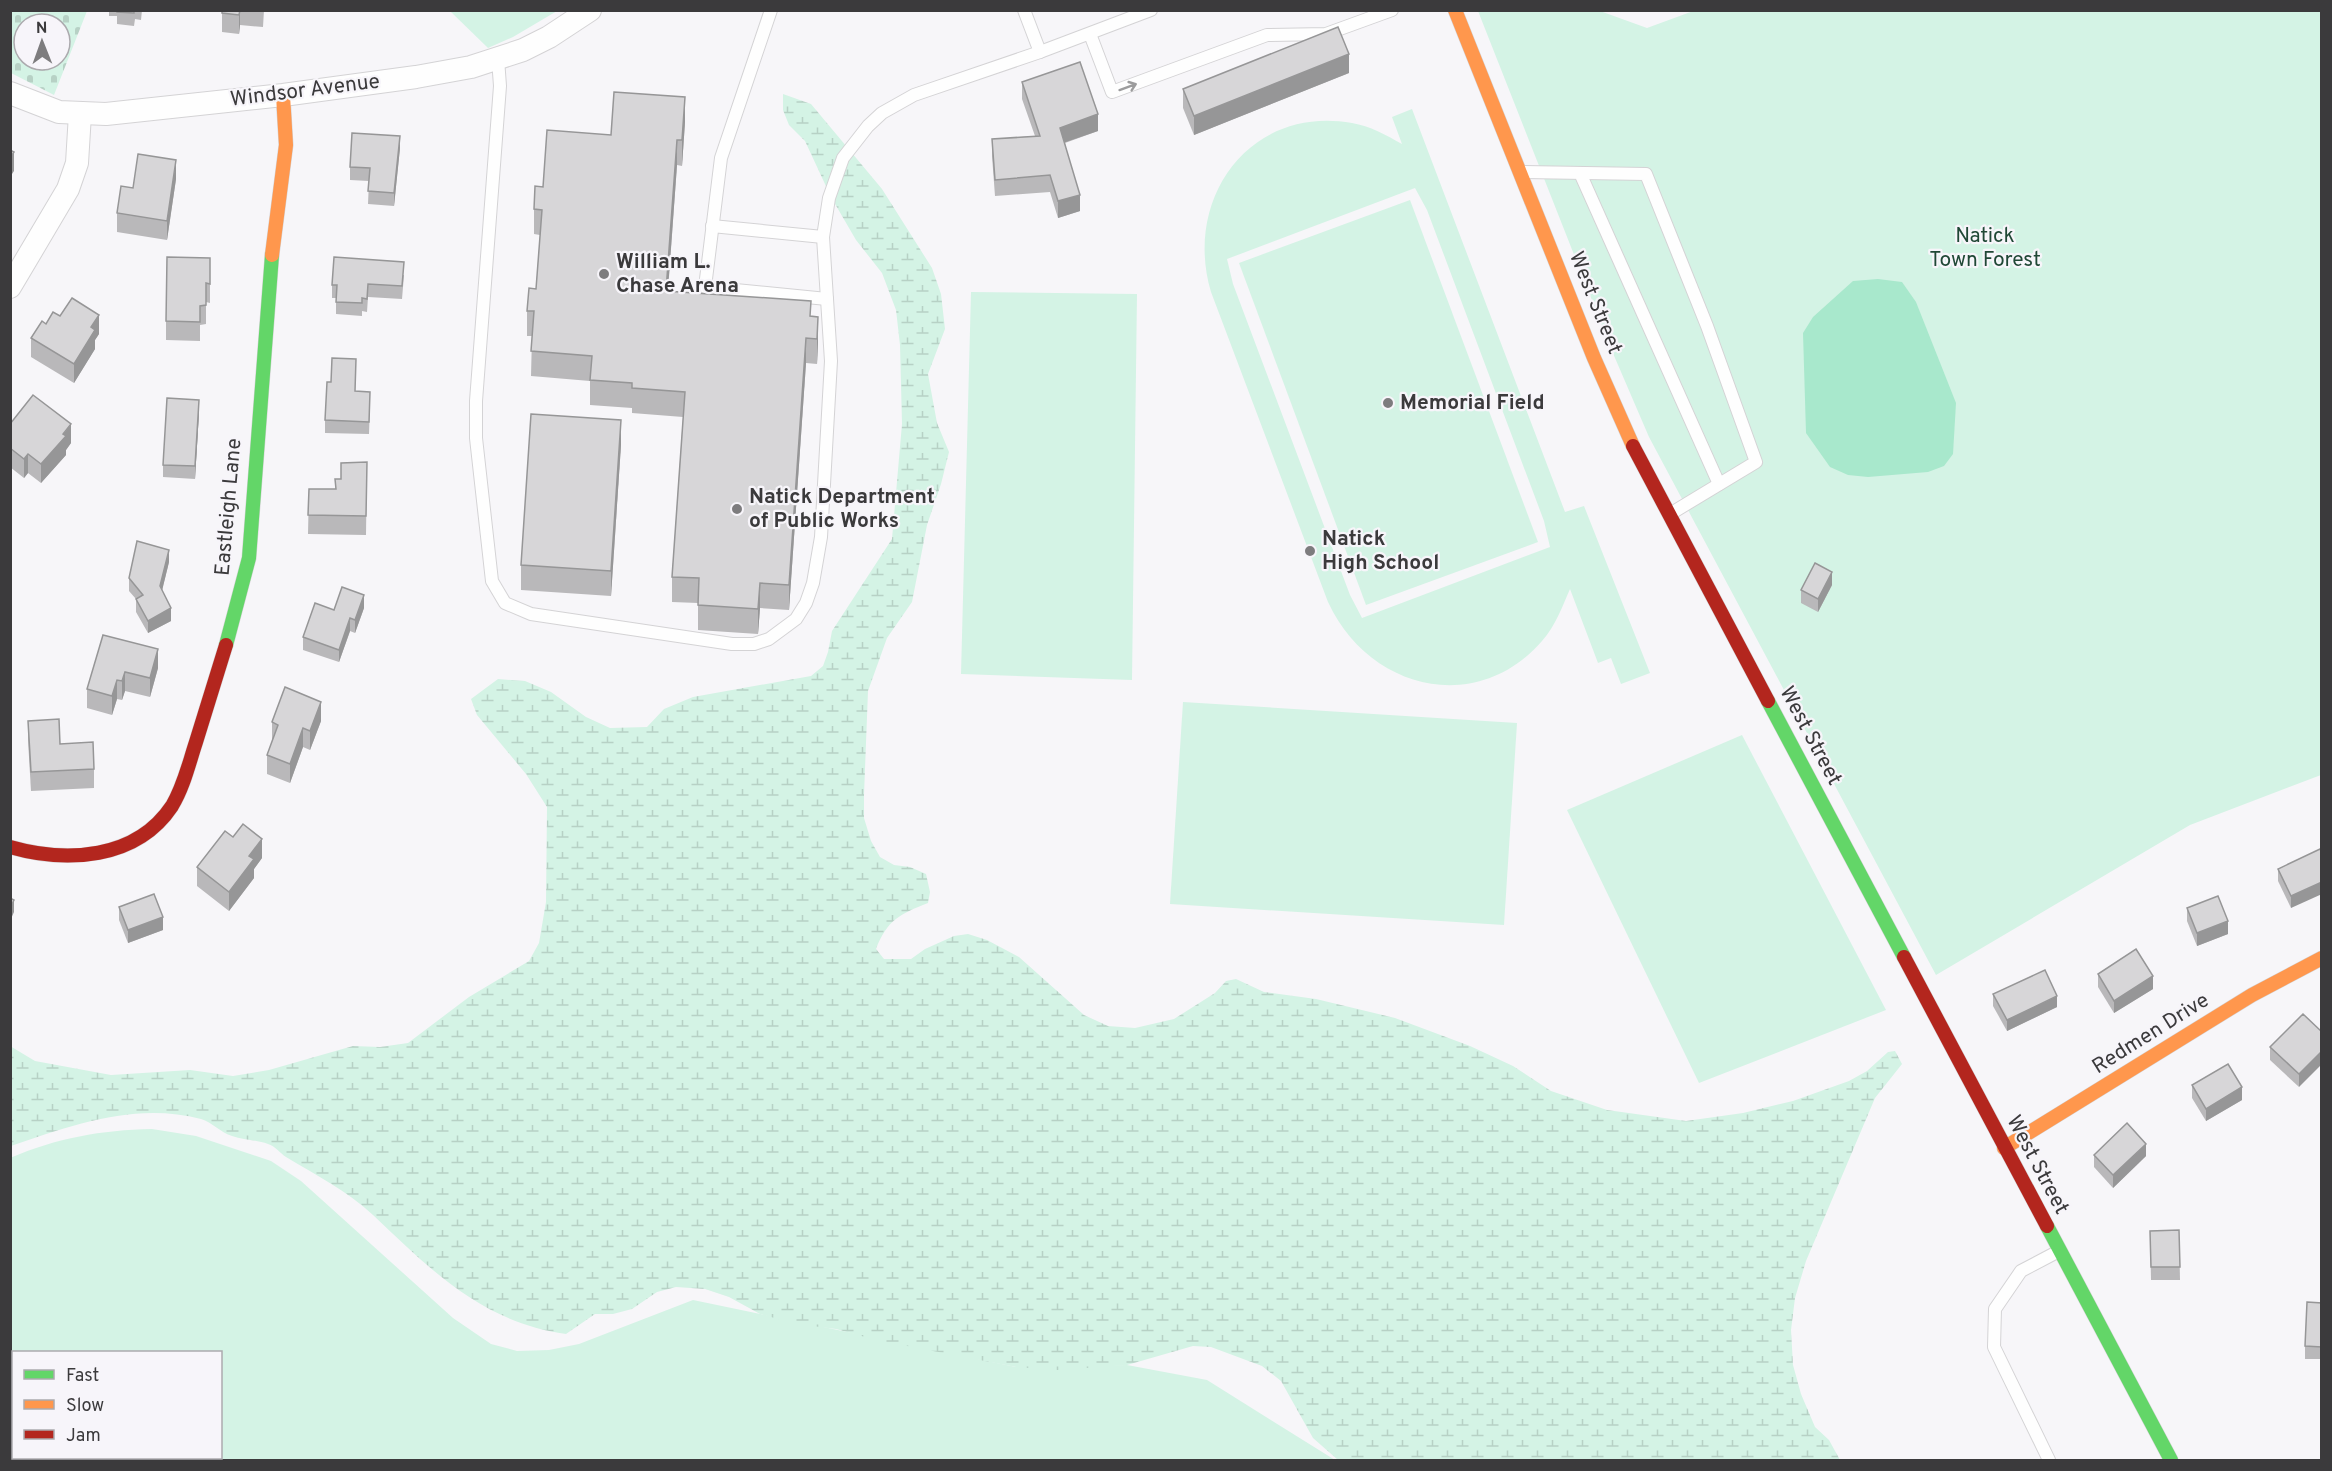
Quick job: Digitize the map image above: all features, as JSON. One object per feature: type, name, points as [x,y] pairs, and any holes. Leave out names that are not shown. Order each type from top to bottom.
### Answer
[{"type":"street","name":"Windsor Avenue","points":[[10,93],[59,112],[80,114],[130,112],[416,77],[498,59],[549,37],[590,10]]},
{"type":"street","name":"West Street","points":[[1455,10],[1608,390],[1669,515],[2171,1461]]},
{"type":"street","name":"Eastleigh Lane","points":[[10,847],[35,856],[69,859],[108,850],[137,838],[159,820],[166,814],[182,787],[240,598],[249,558],[266,307],[286,145],[283,95]]},
{"type":"street","points":[[10,286],[68,189],[77,163],[80,114]]},
{"type":"street","name":"Redmen Drive","points":[[2004,1148],[2252,995],[2322,958]]},
{"type":"lane","points":[[771,10],[721,158],[705,287],[827,299]]},
{"type":"lane","points":[[1024,10],[1040,52]]},
{"type":"lane","points":[[498,59],[500,86],[476,419],[492,581],[505,603],[531,614],[711,643],[754,644],[775,635],[796,619],[806,603],[813,584],[821,537],[831,361],[823,237],[829,198],[843,158],[853,141],[882,113],[933,87],[1040,52],[1151,10]]},
{"type":"lane","points":[[1090,34],[1112,92],[1267,35],[1326,34],[1392,10]]},
{"type":"lane","points":[[1520,172],[1646,174],[1707,326],[1756,462],[1669,515]]},
{"type":"lane","points":[[1580,173],[1719,484]]},
{"type":"lane","points":[[712,226],[823,237]]},
{"type":"lane","points":[[2049,1461],[1994,1347],[1995,1309],[2021,1271],[2059,1251]]},
{"type":"green space","name":"Natick Town Forest","points":[[1696,10],[2321,11],[2321,775],[2190,825],[1936,975],[1649,437],[1612,351],[1478,11],[1600,11],[1647,28]]},
{"type":"green space","points":[[10,11],[87,11],[72,49],[72,12],[12,12],[12,72],[63,72],[54,95],[11,73]]},
{"type":"green space","points":[[450,11],[557,11],[513,37],[488,48]]},
{"type":"green space","points":[[783,94],[811,104],[882,189],[932,268],[941,294],[945,329],[928,374],[937,423],[949,452],[927,525],[912,602],[887,638],[868,691],[864,795],[864,818],[871,841],[880,857],[894,865],[910,867],[926,874],[930,892],[928,903],[902,915],[890,925],[876,949],[884,959],[911,959],[925,949],[954,936],[968,934],[987,940],[1019,957],[1084,1015],[1108,1026],[1135,1028],[1174,1019],[1215,993],[1226,981],[1236,979],[1264,992],[1316,999],[1395,1018],[1470,1046],[1513,1066],[1551,1091],[1607,1110],[1686,1121],[1743,1113],[1793,1101],[1849,1081],[1867,1071],[1888,1052],[1895,1051],[1902,1064],[1875,1098],[1806,1261],[1795,1298],[1791,1330],[1793,1365],[1801,1394],[1815,1427],[1829,1440],[1840,1460],[1338,1460],[1313,1438],[1281,1381],[1262,1366],[1211,1347],[1193,1346],[1127,1365],[1058,1370],[1016,1367],[876,1340],[836,1329],[796,1324],[760,1314],[729,1297],[705,1289],[676,1287],[657,1292],[632,1309],[613,1314],[595,1314],[566,1334],[536,1328],[484,1306],[438,1274],[363,1206],[342,1191],[286,1157],[271,1145],[228,1135],[201,1119],[176,1114],[152,1113],[104,1118],[11,1146],[10,1046],[35,1061],[111,1075],[190,1070],[233,1076],[269,1070],[353,1046],[380,1047],[408,1043],[469,997],[529,961],[539,943],[546,902],[547,807],[526,774],[477,715],[471,699],[498,679],[525,681],[551,692],[586,717],[610,728],[647,727],[664,709],[693,697],[811,676],[823,666],[832,631],[892,539],[902,424],[900,345],[896,310],[882,273],[856,240],[831,197],[805,141],[789,125],[783,110]]},
{"type":"green space","points":[[1412,109],[1565,512],[1584,506],[1650,673],[1621,684],[1611,658],[1598,663],[1570,589],[1547,635],[1515,665],[1486,679],[1456,685],[1425,683],[1396,673],[1369,655],[1346,632],[1328,602],[1211,292],[1205,257],[1207,223],[1216,192],[1233,166],[1255,144],[1283,129],[1316,121],[1359,124],[1402,144],[1392,117]],"holes":[[[1415,188],[1427,210],[1544,521],[1550,547],[1362,618],[1350,595],[1233,284],[1227,259]]]},
{"type":"green space","name":"Memorial Field","points":[[1410,200],[1538,542],[1366,605],[1239,263]]},
{"type":"green space","points":[[971,292],[1137,294],[1132,680],[961,674]]},
{"type":"green space","points":[[1183,702],[1517,723],[1504,925],[1170,904]]},
{"type":"green space","points":[[1742,735],[1886,1010],[1699,1083],[1567,810]]},
{"type":"green space","points":[[152,1129],[196,1136],[271,1161],[301,1181],[453,1318],[491,1344],[517,1351],[549,1350],[579,1344],[693,1300],[1016,1367],[1127,1365],[1207,1380],[1335,1460],[11,1460],[10,1158],[62,1140],[97,1133]]},
{"type":"shaded area","points":[[1878,279],[1902,282],[1916,302],[1956,403],[1953,454],[1944,466],[1928,472],[1868,477],[1848,475],[1830,467],[1806,433],[1803,333],[1813,317],[1853,281]]},
{"type":"building","points":[[117,10],[134,10],[134,13],[117,12]]},
{"type":"building","points":[[222,10],[240,10],[239,15],[222,13]]},
{"type":"building","points":[[1338,27],[1349,54],[1194,116],[1183,89]]},
{"type":"building","points":[[1080,62],[1098,114],[1060,128],[1080,195],[1058,201],[1050,175],[995,180],[992,139],[1040,136],[1022,82]]},
{"type":"building","points":[[614,92],[685,97],[682,140],[677,140],[666,291],[811,301],[810,316],[818,317],[817,339],[806,338],[789,585],[760,583],[758,609],[698,605],[699,578],[672,577],[685,392],[632,388],[632,383],[590,380],[592,356],[531,351],[534,311],[527,311],[529,288],[536,289],[542,210],[534,209],[535,186],[543,187],[547,130],[611,135]]},
{"type":"building","points":[[352,133],[400,136],[394,193],[368,191],[370,168],[350,167]]},
{"type":"building","points":[[138,154],[176,160],[167,221],[117,213],[121,186],[133,188]]},
{"type":"building","points":[[167,257],[210,258],[210,284],[206,283],[206,305],[200,306],[200,322],[166,321]]},
{"type":"building","points":[[334,257],[404,262],[402,286],[368,284],[367,299],[362,298],[362,303],[336,302],[337,285],[332,285]]},
{"type":"building","points":[[72,298],[99,315],[91,327],[95,330],[74,364],[31,338],[42,321],[46,324],[53,312],[60,316]]},
{"type":"building","points":[[332,358],[356,359],[355,391],[370,392],[369,422],[325,420],[327,382],[331,382]]},
{"type":"building","points":[[33,395],[71,424],[63,434],[66,436],[41,464],[28,454],[24,459],[10,448],[10,424]]},
{"type":"building","points":[[167,398],[199,400],[195,466],[163,465]]},
{"type":"building","points":[[531,414],[621,420],[611,571],[521,565]]},
{"type":"building","points":[[367,462],[366,516],[308,515],[309,489],[336,489],[335,479],[341,479],[341,463]]},
{"type":"building","points":[[137,541],[169,550],[160,586],[171,608],[148,621],[136,599],[143,595],[129,578]]},
{"type":"building","points":[[1815,563],[1832,572],[1818,599],[1801,590]]},
{"type":"building","points":[[342,587],[364,595],[355,620],[350,618],[339,650],[303,637],[315,603],[334,610]]},
{"type":"building","points":[[103,635],[158,649],[150,678],[125,672],[122,681],[117,680],[112,696],[87,689]]},
{"type":"building","points":[[285,687],[321,702],[310,731],[303,728],[290,764],[267,755],[278,725],[272,722]]},
{"type":"building","points":[[59,719],[60,744],[93,742],[94,769],[31,772],[28,721]]},
{"type":"building","points":[[243,824],[262,839],[249,856],[254,859],[229,892],[197,867],[225,831],[233,837]]},
{"type":"building","points":[[2320,849],[2322,852],[2322,882],[2291,896],[2278,869]]},
{"type":"building","points":[[154,894],[163,917],[128,930],[119,907]]},
{"type":"building","points":[[2218,896],[2228,921],[2197,933],[2187,908]]},
{"type":"building","points":[[2136,949],[2153,976],[2114,1001],[2098,974]]},
{"type":"building","points":[[2045,970],[2057,996],[2007,1020],[1993,994]]},
{"type":"building","points":[[2303,1014],[2322,1032],[2322,1051],[2299,1074],[2270,1047]]},
{"type":"building","points":[[2228,1064],[2242,1087],[2206,1109],[2192,1085]]},
{"type":"building","points":[[2127,1123],[2146,1144],[2113,1175],[2094,1155]]},
{"type":"building","points":[[2179,1230],[2180,1267],[2151,1267],[2150,1231]]},
{"type":"building","points":[[2307,1302],[2322,1303],[2322,1347],[2305,1346]]},
{"type":"traffic: fast","points":[[226,645],[249,558],[272,255]]},
{"type":"traffic: fast","points":[[1768,701],[1904,957]]},
{"type":"traffic: fast","points":[[2047,1226],[2171,1460]]},
{"type":"traffic: slow","points":[[1455,10],[1594,358],[1633,446]]},
{"type":"traffic: slow","points":[[272,255],[286,145],[283,95]]},
{"type":"traffic: slow","points":[[2004,1148],[2252,995],[2322,958]]},
{"type":"traffic: jam","points":[[1633,446],[1768,701]]},
{"type":"traffic: jam","points":[[10,847],[54,855],[98,853],[120,847],[157,824],[172,806],[183,782],[226,645]]},
{"type":"traffic: jam","points":[[1904,957],[2047,1226]]},
{"type":"place","name":"William L. Chase Arena","points":[[604,274]]},
{"type":"place","name":"Memorial Field","points":[[1388,403]]},
{"type":"place","name":"Natick Department of Public Works","points":[[737,509]]},
{"type":"place","name":"Natick High School","points":[[1310,551]]}]
